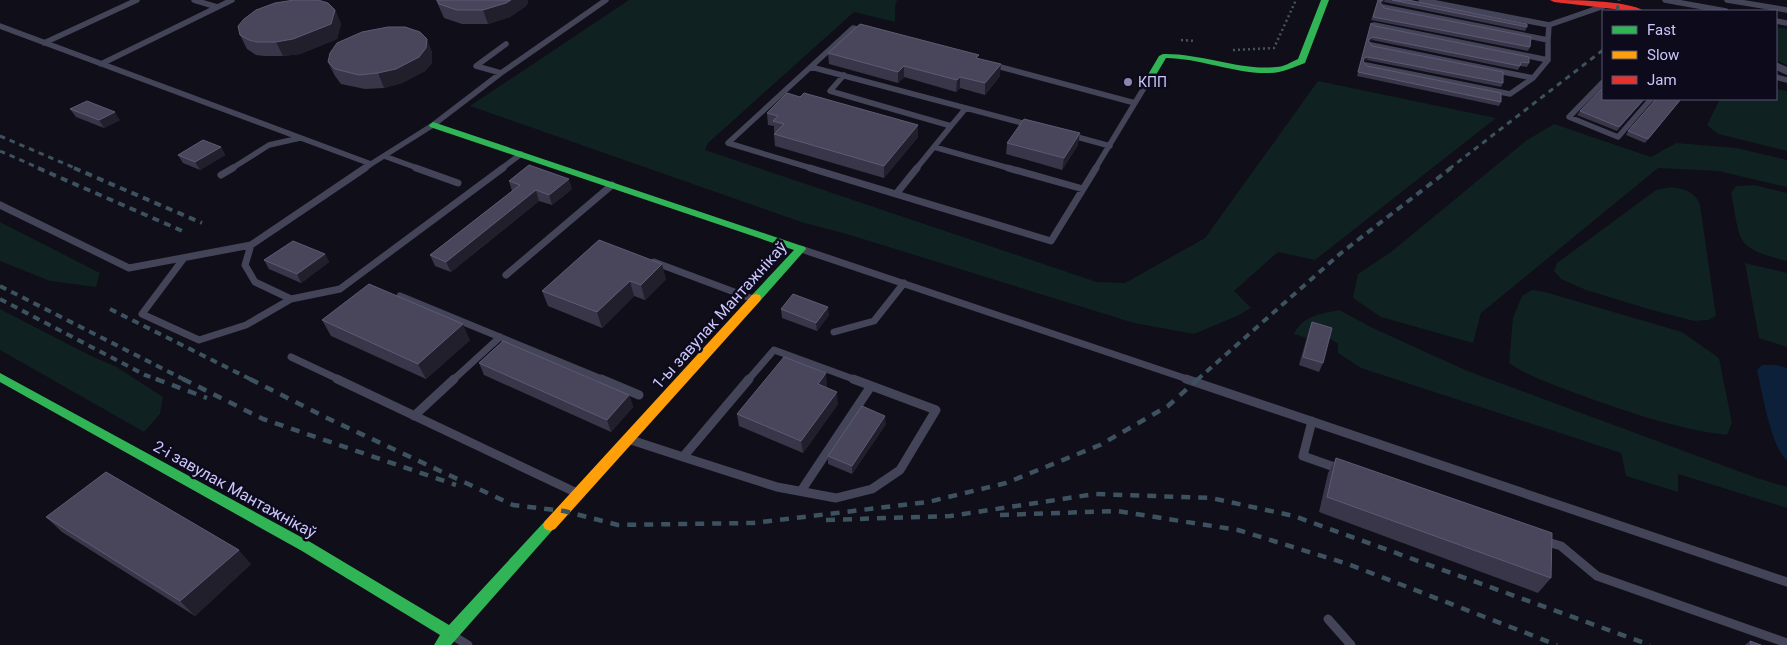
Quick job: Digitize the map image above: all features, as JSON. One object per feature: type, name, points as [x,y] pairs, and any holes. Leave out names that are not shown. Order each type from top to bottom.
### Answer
[{"type":"street","points":[[1147,83],[1163,56],[1180,54],[1249,69],[1278,70],[1302,61],[1325,0]]},
{"type":"street","points":[[1554,0],[1608,5],[1635,10]]},
{"type":"street","name":"1-ы завулак Мантажнікаў","points":[[433,125],[801,249],[442,645]]},
{"type":"street","name":"2-і завулак Мантажнікаў","points":[[0,377],[307,547],[451,634]]},
{"type":"lane","points":[[44,42],[137,0]]},
{"type":"lane","points":[[194,0],[217,7]]},
{"type":"lane","points":[[101,64],[232,0]]},
{"type":"lane","points":[[0,205],[129,268],[251,245],[371,164],[433,125],[501,73],[606,0]]},
{"type":"lane","points":[[1422,0],[1549,25],[1608,5]]},
{"type":"lane","points":[[1665,0],[1720,10]]},
{"type":"lane","points":[[1727,0],[1787,10]]},
{"type":"lane","points":[[1383,8],[1548,40]]},
{"type":"lane","points":[[1374,25],[1548,60]]},
{"type":"lane","points":[[1366,65],[1510,94],[1533,78],[1548,60],[1549,25]]},
{"type":"lane","points":[[0,26],[371,164]]},
{"type":"lane","points":[[872,33],[853,28],[728,143],[1052,241],[1147,83]]},
{"type":"lane","points":[[501,73],[476,66],[506,44]]},
{"type":"lane","points":[[1371,45],[1533,78]]},
{"type":"lane","points":[[985,63],[1135,103]]},
{"type":"lane","points":[[811,67],[1033,126]]},
{"type":"lane","points":[[844,75],[830,91],[951,126]]},
{"type":"lane","points":[[1602,83],[1569,118],[1618,137],[1650,100]]},
{"type":"lane","points":[[896,194],[966,108]]},
{"type":"lane","points":[[1062,133],[1110,146]]},
{"type":"lane","points":[[221,174],[269,145],[300,138]]},
{"type":"lane","points":[[934,147],[1083,189]]},
{"type":"lane","points":[[184,258],[142,314],[199,340],[246,325],[290,299],[340,288],[521,154]]},
{"type":"lane","points":[[384,156],[458,183]]},
{"type":"lane","points":[[506,275],[612,185]]},
{"type":"lane","points":[[251,245],[245,265],[255,282],[290,299]]},
{"type":"lane","points":[[801,249],[1787,582]]},
{"type":"lane","points":[[646,259],[755,299]]},
{"type":"lane","points":[[834,332],[874,321],[904,283]]},
{"type":"lane","points":[[400,296],[639,395]]},
{"type":"lane","points":[[414,416],[500,337]]},
{"type":"lane","points":[[629,439],[683,457],[777,487],[836,498],[872,489],[900,470],[936,410],[774,350],[683,457]]},
{"type":"lane","points":[[291,357],[579,494]]},
{"type":"lane","points":[[801,491],[871,386]]},
{"type":"lane","points":[[1312,421],[1302,456],[1349,472]]},
{"type":"lane","points":[[1533,536],[1561,546],[1597,576],[1787,643]]},
{"type":"lane","points":[[1328,619],[1351,645]]},
{"type":"lane","points":[[451,634],[468,645]]},
{"type":"shaded area","points":[[629,0],[897,0],[895,22],[854,12],[708,143],[705,150],[1097,282],[1125,283],[1205,238],[1318,81],[1496,118],[1315,260],[1278,252],[1234,291],[1251,308],[1194,334],[1134,323],[850,235],[801,222],[470,106]]},
{"type":"shaded area","points":[[1777,27],[1787,29],[1787,65],[1777,60]]},
{"type":"shaded area","points":[[1777,89],[1787,91],[1787,151],[1718,134],[1707,125],[1720,100],[1777,100]]},
{"type":"shaded area","points":[[1554,124],[1651,157],[1676,143],[1737,148],[1787,160],[1787,187],[1718,171],[1658,168],[1481,313],[1473,343],[1381,317],[1353,298],[1358,274],[1391,252],[1527,140]]},
{"type":"shaded area","points":[[1754,185],[1787,193],[1787,261],[1757,252],[1743,241],[1739,233],[1731,193],[1736,186]]},
{"type":"shaded area","points":[[1671,187],[1685,190],[1692,194],[1700,205],[1716,316],[1708,320],[1694,321],[1652,310],[1586,290],[1561,279],[1554,271],[1557,263],[1656,190]]},
{"type":"shaded area","points":[[0,222],[100,273],[96,287],[50,281],[0,261]]},
{"type":"shaded area","points":[[1745,263],[1787,273],[1787,347],[1759,338]]},
{"type":"shaded area","points":[[1532,290],[1545,292],[1682,332],[1719,358],[1732,423],[1727,435],[1669,424],[1631,413],[1541,380],[1509,363],[1513,318],[1522,296]]},
{"type":"shaded area","points":[[0,309],[93,357],[115,366],[163,397],[160,414],[144,432],[0,350]]},
{"type":"shaded area","points":[[1339,310],[1373,328],[1465,370],[1757,478],[1787,487],[1787,508],[1678,474],[1678,492],[1626,476],[1621,453],[1361,368],[1338,353],[1338,344],[1328,337],[1307,338],[1294,334],[1307,319],[1319,314]]},
{"type":"water","points":[[1762,365],[1776,365],[1787,368],[1787,461],[1776,443],[1768,418],[1757,370]]},
{"type":"building","points":[[294,0],[318,0],[328,3],[335,10],[331,24],[293,39],[276,42],[257,42],[240,35],[238,26],[256,10],[275,3]]},
{"type":"building","points":[[437,0],[511,0],[483,10],[457,10],[439,4]]},
{"type":"building","points":[[1378,0],[1383,0],[1380,2],[1384,8],[1531,37],[1530,47],[1373,17]]},
{"type":"building","points":[[1392,0],[1408,0],[1527,24],[1527,27]]},
{"type":"building","points":[[1371,23],[1375,26],[1529,57],[1529,63],[1521,62],[1520,66],[1373,37],[1368,40],[1372,46],[1503,72],[1503,83],[1368,57],[1364,58],[1363,61],[1367,66],[1501,93],[1501,102],[1358,72]]},
{"type":"building","points":[[860,24],[979,55],[976,58],[1001,64],[985,83],[960,77],[957,80],[904,66],[898,72],[828,53]]},
{"type":"building","points":[[388,27],[405,27],[420,32],[427,39],[426,48],[419,57],[396,69],[378,73],[359,75],[335,69],[328,62],[330,53],[337,43],[362,32]]},
{"type":"building","points":[[1602,88],[1602,100],[1643,100],[1619,127],[1580,111]]},
{"type":"building","points":[[787,93],[800,97],[804,93],[918,125],[884,166],[774,134],[784,124],[773,121],[778,116],[767,113]]},
{"type":"building","points":[[1655,100],[1680,100],[1648,139],[1628,131]]},
{"type":"building","points":[[87,101],[115,112],[99,120],[70,109]]},
{"type":"building","points":[[1024,119],[1080,133],[1064,158],[1007,143]]},
{"type":"building","points":[[203,140],[221,147],[195,162],[178,155]]},
{"type":"building","points":[[529,165],[569,179],[549,195],[536,190],[446,262],[430,255],[520,185],[509,181]]},
{"type":"building","points":[[599,240],[662,264],[641,285],[630,281],[597,312],[542,291]]},
{"type":"building","points":[[293,241],[325,254],[297,274],[264,260]]},
{"type":"building","points":[[369,284],[463,324],[418,364],[322,320]]},
{"type":"building","points":[[793,294],[828,307],[816,323],[781,309]]},
{"type":"building","points":[[1312,322],[1332,328],[1323,363],[1303,357]]},
{"type":"building","points":[[503,341],[629,395],[607,420],[479,363]]},
{"type":"building","points":[[784,357],[826,373],[818,384],[837,392],[801,441],[737,414]]},
{"type":"building","points":[[862,406],[885,416],[852,466],[828,456]]},
{"type":"building","points":[[1336,458],[1552,533],[1551,578],[1327,497]]},
{"type":"building","points":[[106,472],[239,550],[180,601],[46,517]]},
{"type":"building","points":[[1750,641],[1761,645],[1751,645]]},
{"type":"railway","points":[[1617,10],[1619,0]]},
{"type":"railway","points":[[1449,169],[1602,51]]},
{"type":"railway","points":[[0,136],[77,169]]},
{"type":"railway","points":[[0,151],[41,169]]},
{"type":"railway","points":[[38,168],[187,233]]},
{"type":"railway","points":[[74,168],[202,223]]},
{"type":"railway","points":[[1197,380],[1341,253],[1451,168]]},
{"type":"railway","points":[[0,286],[185,380]]},
{"type":"railway","points":[[0,299],[145,375],[159,380]]},
{"type":"railway","points":[[110,309],[250,379]]},
{"type":"railway","points":[[156,379],[207,398]]},
{"type":"railway","points":[[250,379],[327,418],[513,505],[564,511],[618,525],[753,523],[928,502],[1006,483],[1100,445],[1168,406],[1198,379]]},
{"type":"railway","points":[[185,380],[263,419],[456,485]]},
{"type":"railway","points":[[826,520],[950,516],[1095,494],[1211,498],[1294,516],[1650,645]]},
{"type":"railway","points":[[1000,515],[1117,511],[1238,530],[1348,564],[1557,645]]},
{"type":"traffic: fast","points":[[1147,83],[1163,56],[1192,57],[1248,69],[1262,70],[1286,68],[1302,61],[1325,0]]},
{"type":"traffic: fast","points":[[433,125],[801,249],[756,298]]},
{"type":"traffic: fast","points":[[0,377],[307,547],[451,634]]},
{"type":"traffic: fast","points":[[441,645],[550,525]]},
{"type":"traffic: slow","points":[[550,525],[756,298]]},
{"type":"traffic: jam","points":[[1554,0],[1617,6],[1635,10]]},
{"type":"place","name":"КПП","points":[[1128,82]]}]
